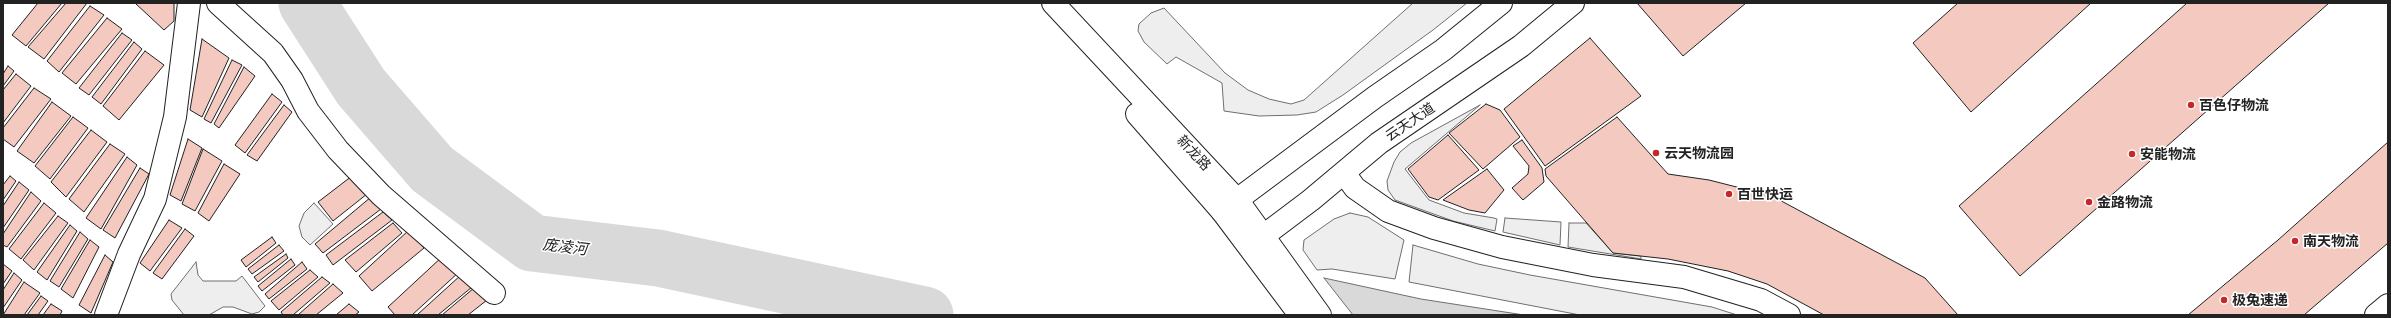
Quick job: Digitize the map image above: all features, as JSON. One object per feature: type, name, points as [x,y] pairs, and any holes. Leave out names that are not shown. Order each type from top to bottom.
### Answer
[{"type":"main road","points":[[106,315],[129,254],[156,198],[175,117],[189,3]]},
{"type":"main road","points":[[218,3],[272,53],[292,80],[308,111],[338,150],[381,195],[494,293]]},
{"type":"main road","name":"新龙路","points":[[1039,3],[1230,206]]},
{"type":"main road","name":"新龙路","points":[[1053,3],[1230,206],[1292,291],[1320,315]]},
{"type":"main road","points":[[1230,206],[1375,97],[1443,50],[1501,3]]},
{"type":"main road","name":"云天大道","points":[[1257,241],[1344,173],[1379,143],[1521,46],[1573,3]]},
{"type":"main road","points":[[1344,173],[1354,188],[1388,210],[1434,228],[1502,247],[1593,265],[1684,277],[1761,300],[1789,315]]},
{"type":"main road","name":"新龙路","points":[[1292,291],[1300,315]]},
{"type":"main road","points":[[2376,315],[2388,305]]},
{"type":"shaded area","points":[[1413,3],[1467,3],[1433,30],[1343,95],[1316,112],[1297,115],[1259,116],[1224,111],[1222,83],[1176,57],[1167,64],[1144,42],[1138,31],[1139,24],[1151,13],[1164,8],[1225,73],[1248,90],[1269,99],[1291,104],[1304,100]]},
{"type":"shaded area","points":[[1480,105],[1405,169],[1429,200],[1464,213],[1497,219],[1495,231],[1453,221],[1395,200],[1388,190],[1387,181],[1394,162],[1400,152],[1411,143]]},
{"type":"shaded area","points":[[314,203],[333,224],[310,245],[302,237],[299,226],[304,213]]},
{"type":"shaded area","points":[[1350,213],[1368,217],[1404,240],[1395,279],[1332,269],[1317,270],[1303,250],[1304,240],[1334,219]]},
{"type":"shaded area","points":[[1505,218],[1561,222],[1560,245],[1503,232]]},
{"type":"shaded area","points":[[1569,223],[1586,223],[1613,253],[1641,256],[1641,259],[1568,247]]},
{"type":"shaded area","points":[[1413,245],[1478,264],[1530,275],[1712,307],[1737,315],[1580,315],[1409,282]]},
{"type":"shaded area","points":[[196,262],[198,275],[203,281],[236,281],[242,276],[265,306],[259,312],[252,314],[233,307],[223,307],[209,315],[184,315],[172,300],[171,294]]},
{"type":"shaded area","points":[[1324,278],[1421,299],[1524,315],[1353,315]]},
{"type":"building","points":[[38,3],[62,3],[26,46],[12,35]]},
{"type":"building","points":[[66,3],[87,3],[44,59],[28,47]]},
{"type":"building","points":[[135,3],[174,3],[174,21],[164,30]]},
{"type":"building","points":[[1637,3],[1746,3],[1683,56]]},
{"type":"building","points":[[1958,3],[2091,3],[1971,112],[1913,43]]},
{"type":"building","points":[[2187,3],[2329,3],[2020,276],[1959,206]]},
{"type":"building","points":[[90,6],[104,15],[59,72],[47,61]]},
{"type":"building","points":[[107,18],[122,29],[76,84],[62,73]]},
{"type":"building","points":[[122,33],[132,40],[89,95],[79,88]]},
{"type":"building","points":[[1590,38],[1641,96],[1545,166],[1504,109]]},
{"type":"building","points":[[202,39],[229,58],[202,117],[190,110]]},
{"type":"building","points":[[134,42],[142,49],[101,104],[92,97]]},
{"type":"building","points":[[145,51],[164,65],[119,120],[103,106]]},
{"type":"building","points":[[232,60],[242,65],[211,123],[204,119]]},
{"type":"building","points":[[8,66],[14,71],[3,86],[3,74]]},
{"type":"building","points":[[244,67],[255,76],[219,128],[214,124]]},
{"type":"building","points":[[16,74],[31,86],[3,123],[3,90]]},
{"type":"building","points":[[34,88],[51,99],[14,147],[3,139],[3,128]]},
{"type":"building","points":[[272,94],[282,102],[245,153],[235,145]]},
{"type":"building","points":[[52,102],[71,116],[34,163],[17,151]]},
{"type":"building","points":[[1486,104],[1500,110],[1520,137],[1483,169],[1449,133]]},
{"type":"building","points":[[284,105],[292,112],[257,161],[247,155]]},
{"type":"building","points":[[73,117],[88,128],[50,179],[35,166]]},
{"type":"building","points":[[1617,117],[1668,174],[1709,180],[1772,196],[1925,278],[1958,315],[1824,315],[1767,284],[1728,271],[1668,259],[1613,253],[1546,176],[1545,169]]},
{"type":"building","points":[[91,130],[107,142],[66,197],[51,182]]},
{"type":"building","points":[[1448,135],[1479,170],[1438,200],[1429,197],[1408,169]]},
{"type":"building","points":[[188,139],[202,148],[181,201],[170,195]]},
{"type":"building","points":[[1522,140],[1542,168],[1544,182],[1523,200],[1512,188],[1528,174],[1529,166],[1513,146]]},
{"type":"building","points":[[2388,142],[2388,243],[2304,315],[2188,315],[2278,240]]},
{"type":"building","points":[[110,144],[125,154],[84,212],[69,199]]},
{"type":"building","points":[[203,149],[222,161],[195,211],[182,204]]},
{"type":"building","points":[[127,157],[137,165],[101,229],[86,218]]},
{"type":"building","points":[[224,164],[240,174],[209,221],[198,213]]},
{"type":"building","points":[[140,168],[149,174],[115,238],[103,230]]},
{"type":"building","points":[[1487,169],[1504,190],[1485,213],[1469,210],[1443,200]]},
{"type":"building","points":[[10,176],[16,181],[3,200],[3,185]]},
{"type":"building","points":[[352,176],[367,194],[333,221],[318,202]]},
{"type":"building","points":[[19,182],[29,190],[3,228],[3,206]]},
{"type":"building","points":[[31,192],[41,201],[7,247],[3,245],[3,234]]},
{"type":"building","points":[[371,197],[381,209],[323,253],[315,244]]},
{"type":"building","points":[[44,203],[56,213],[21,259],[9,249]]},
{"type":"building","points":[[383,212],[392,220],[333,265],[326,255]]},
{"type":"building","points":[[58,216],[68,223],[34,270],[23,260]]},
{"type":"building","points":[[169,220],[182,228],[150,271],[140,263]]},
{"type":"building","points":[[393,223],[402,233],[356,272],[345,260]]},
{"type":"building","points":[[70,225],[77,231],[47,280],[37,272]]},
{"type":"building","points":[[185,229],[194,236],[162,279],[153,273]]},
{"type":"building","points":[[408,231],[424,248],[372,291],[359,276]]},
{"type":"building","points":[[80,232],[88,239],[59,287],[50,281]]},
{"type":"building","points":[[272,237],[276,243],[246,267],[241,260]]},
{"type":"building","points":[[90,240],[99,247],[73,298],[61,289]]},
{"type":"building","points":[[279,245],[284,251],[252,274],[248,269]]},
{"type":"building","points":[[286,254],[288,258],[258,282],[254,277]]},
{"type":"building","points":[[105,255],[113,262],[91,313],[79,305]]},
{"type":"building","points":[[443,256],[459,272],[412,315],[395,315],[388,307]]},
{"type":"building","points":[[291,259],[295,265],[262,291],[258,286]]},
{"type":"building","points":[[302,262],[307,269],[269,299],[265,294]]},
{"type":"building","points":[[3,264],[12,271],[3,284]]},
{"type":"building","points":[[310,270],[318,277],[279,310],[271,301]]},
{"type":"building","points":[[14,273],[22,280],[3,308],[3,290]]},
{"type":"building","points":[[461,275],[472,287],[438,315],[417,315]]},
{"type":"building","points":[[322,277],[330,283],[293,315],[283,315],[281,312]]},
{"type":"building","points":[[24,282],[40,293],[24,315],[3,315]]},
{"type":"building","points":[[333,284],[343,293],[316,315],[298,315]]},
{"type":"building","points":[[474,288],[487,300],[468,315],[442,315]]},
{"type":"building","points":[[41,296],[48,301],[38,315],[27,315]]},
{"type":"building","points":[[51,304],[62,311],[60,315],[43,315]]},
{"type":"building","points":[[349,304],[359,312],[355,315],[336,315]]},
{"type":"waterway","name":"庞凌河","points":[[307,3],[361,87],[432,169],[532,243],[658,258],[925,315]]},
{"type":"place","name":"百色仔物流","points":[[2191,105]]},
{"type":"place","name":"云天物流园","points":[[1656,153]]},
{"type":"place","name":"安能物流","points":[[2132,154]]},
{"type":"place","name":"百世快运","points":[[1729,194]]},
{"type":"place","name":"金路物流","points":[[2089,202]]},
{"type":"place","name":"南天物流","points":[[2295,241]]},
{"type":"place","name":"极兔速递","points":[[2224,300]]}]
